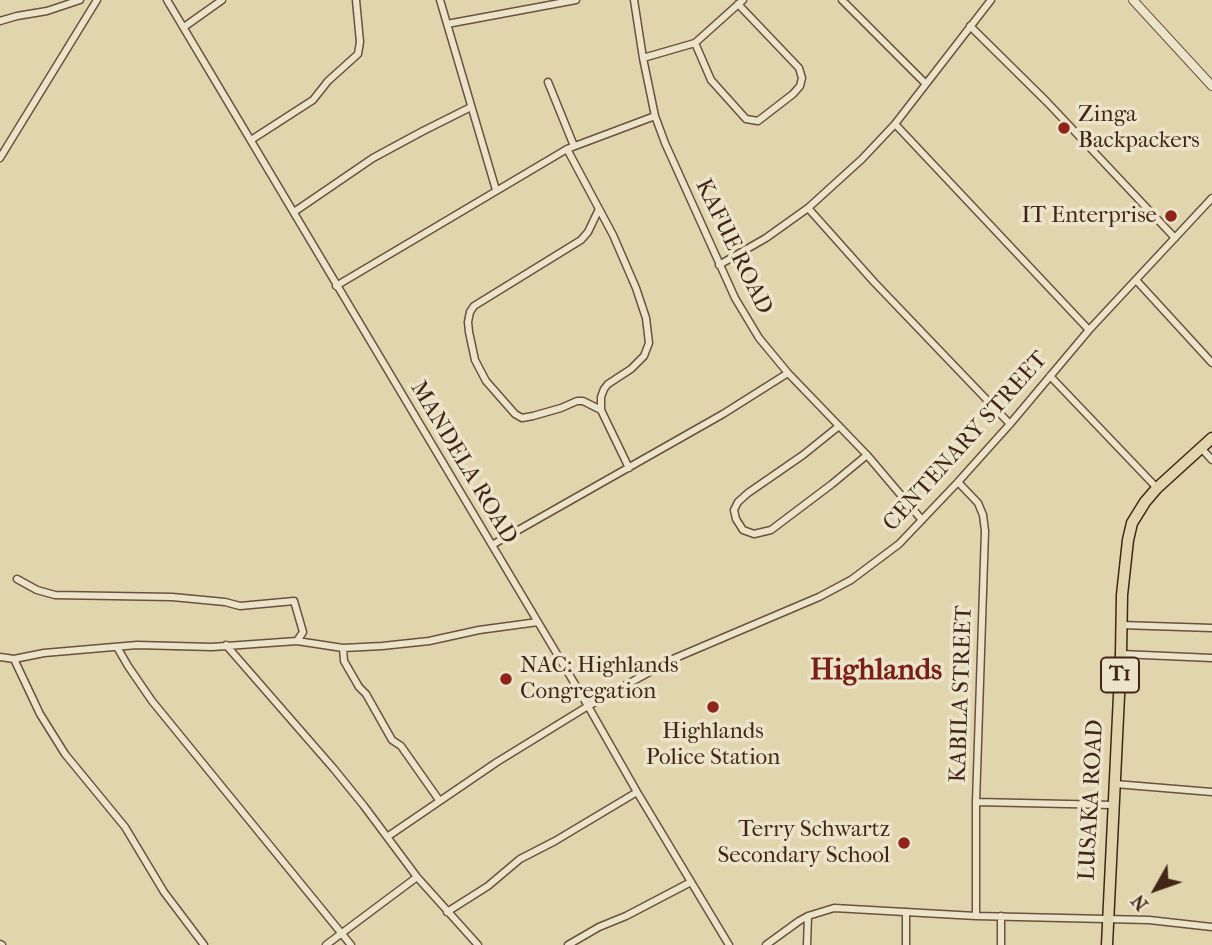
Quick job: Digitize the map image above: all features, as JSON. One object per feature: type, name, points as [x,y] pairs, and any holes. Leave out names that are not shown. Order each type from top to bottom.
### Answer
[{"type":"highway","name":"LUSAKA ROAD","points":[[1107,945],[1122,595],[1128,540],[1132,523],[1157,488],[1212,438]]},
{"type":"street","points":[[0,21],[47,11],[80,0]]},
{"type":"street","points":[[0,158],[97,0]]},
{"type":"street","name":"MANDELA ROAD","points":[[167,0],[729,945]]},
{"type":"street","points":[[184,27],[222,0]]},
{"type":"street","points":[[251,141],[313,100],[333,75],[358,54],[360,42],[356,0]]},
{"type":"street","points":[[440,0],[496,190]]},
{"type":"street","points":[[447,24],[576,0]]},
{"type":"street","name":"KAFUE ROAD","points":[[634,0],[655,116],[719,265],[751,325],[788,373],[867,455],[922,520]]},
{"type":"street","points":[[842,0],[925,83]]},
{"type":"street","points":[[719,265],[766,238],[808,208],[862,159],[895,124],[991,0]]},
{"type":"street","points":[[1136,1],[1212,86]]},
{"type":"street","points":[[643,58],[695,43],[740,2],[799,68],[802,78],[800,86],[758,121],[746,118],[711,80],[695,43]]},
{"type":"street","points":[[970,26],[1047,102],[1175,237]]},
{"type":"street","points":[[548,82],[570,147],[613,236],[646,318],[649,343],[644,356],[631,369],[608,384],[601,397],[601,410],[629,468]]},
{"type":"street","points":[[294,212],[373,158],[471,107]]},
{"type":"street","points":[[337,286],[570,147],[655,116]]},
{"type":"street","points":[[895,124],[1089,330]]},
{"type":"street","name":"CENTENARY STREET","points":[[387,837],[497,762],[588,706],[673,659],[819,597],[851,580],[899,544],[1010,424],[1089,330],[1212,198]]},
{"type":"street","points":[[808,208],[874,282],[1010,424]]},
{"type":"street","points":[[599,209],[581,240],[474,306],[468,323],[475,360],[486,381],[515,414],[522,418],[533,416],[577,401],[583,401],[601,410]]},
{"type":"street","points":[[1136,280],[1212,363]]},
{"type":"street","points":[[492,545],[746,401],[788,373]]},
{"type":"street","points":[[1050,376],[1157,488]]},
{"type":"street","points":[[839,426],[738,502],[734,510],[743,530],[754,534],[771,530],[867,455]]},
{"type":"street","points":[[1201,448],[1212,460]]},
{"type":"street","name":"KABILA STREET","points":[[958,482],[978,503],[985,531],[976,802],[976,916]]},
{"type":"street","points":[[16,579],[55,596],[172,597],[240,606],[294,601],[303,632],[297,641]]},
{"type":"street","points":[[0,657],[14,659],[44,653],[136,645],[205,647],[297,641],[343,648],[382,646],[429,641],[479,630],[538,622]]},
{"type":"street","points":[[1121,625],[1212,628]]},
{"type":"street","points":[[226,645],[334,769],[417,877],[478,945]]},
{"type":"street","points":[[117,647],[152,701],[351,945]]},
{"type":"street","points":[[343,648],[345,661],[392,740],[401,746],[439,800]]},
{"type":"street","points":[[1121,654],[1212,658]]},
{"type":"street","points":[[14,659],[40,713],[65,754],[125,827],[164,892],[204,945]]},
{"type":"street","points":[[1115,784],[1212,792]]},
{"type":"street","points":[[447,912],[488,886],[520,859],[636,792]]},
{"type":"street","points":[[976,802],[1114,805]]},
{"type":"street","points":[[326,945],[417,877]]},
{"type":"street","points":[[568,945],[691,882]]},
{"type":"street","points":[[766,945],[788,927],[808,916],[834,908],[976,916],[1149,920],[1212,927]]},
{"type":"street","points":[[906,912],[906,945]]},
{"type":"street","points":[[807,945],[808,916]]},
{"type":"street","points":[[1000,945],[1001,916]]},
{"type":"place","name":"Zinga Backpackers","points":[[1064,128]]},
{"type":"place","name":"IT Enterprise","points":[[1171,216]]},
{"type":"place","name":"NAC: Highlands Congregation","points":[[506,679]]},
{"type":"place","name":"Highlands Police Station","points":[[713,707]]},
{"type":"place","name":"Terry Schwartz Secondary School","points":[[904,843]]},
{"type":"district","name":"Highlands","points":[[876,672]]}]
